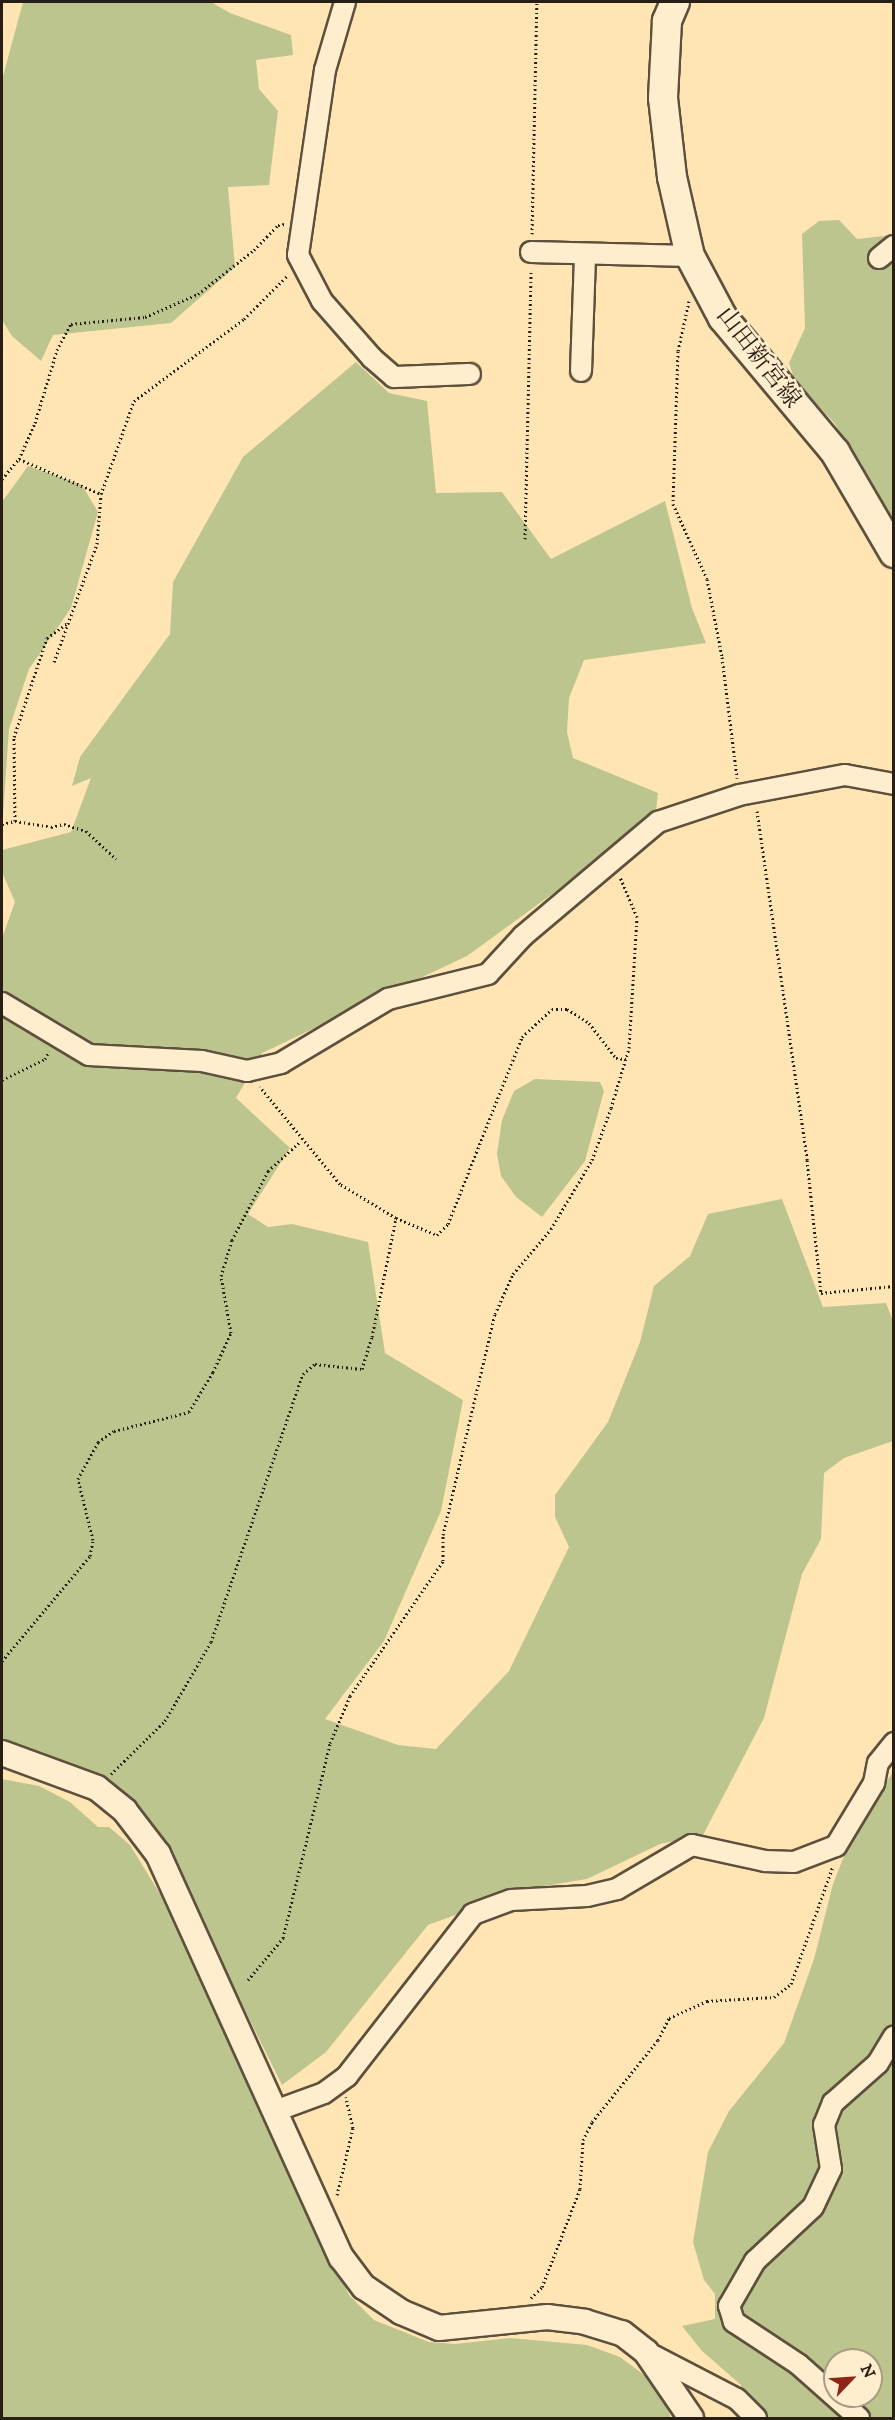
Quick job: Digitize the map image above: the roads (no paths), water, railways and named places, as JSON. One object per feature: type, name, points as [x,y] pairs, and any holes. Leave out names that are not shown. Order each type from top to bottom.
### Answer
[{"type":"main road","name":"山田新宮線","points":[[675,2],[668,21],[663,98],[672,177],[690,256],[723,318],[835,452],[894,553]]},
{"type":"street","points":[[345,2],[325,70],[298,255],[322,301],[372,358],[394,377],[470,374]]},
{"type":"street","points":[[531,252],[690,256]]},
{"type":"street","points":[[581,371],[585,254]]},
{"type":"street","points":[[2,1003],[89,1055],[202,1060],[247,1071],[281,1063],[388,999],[488,974],[523,936],[658,822],[747,794],[845,775],[894,784]]},
{"type":"street","points":[[275,2111],[324,2093],[338,2082],[473,1914],[494,1904],[587,1896],[617,1888],[692,1845],[765,1861],[794,1862],[836,1846],[874,1783],[878,1763],[894,1743]]},
{"type":"street","points":[[2,1753],[97,1788],[125,1811],[158,1854],[341,2257],[364,2287],[401,2312],[439,2328],[547,2318],[585,2322],[622,2333],[646,2352],[737,2399],[756,2418]]},
{"type":"street","points":[[859,2418],[798,2364],[734,2322],[729,2306],[755,2261],[813,2207],[831,2169],[824,2125],[833,2103],[878,2063],[894,2036]]},
{"type":"street","points":[[646,2352],[691,2418]]}]
